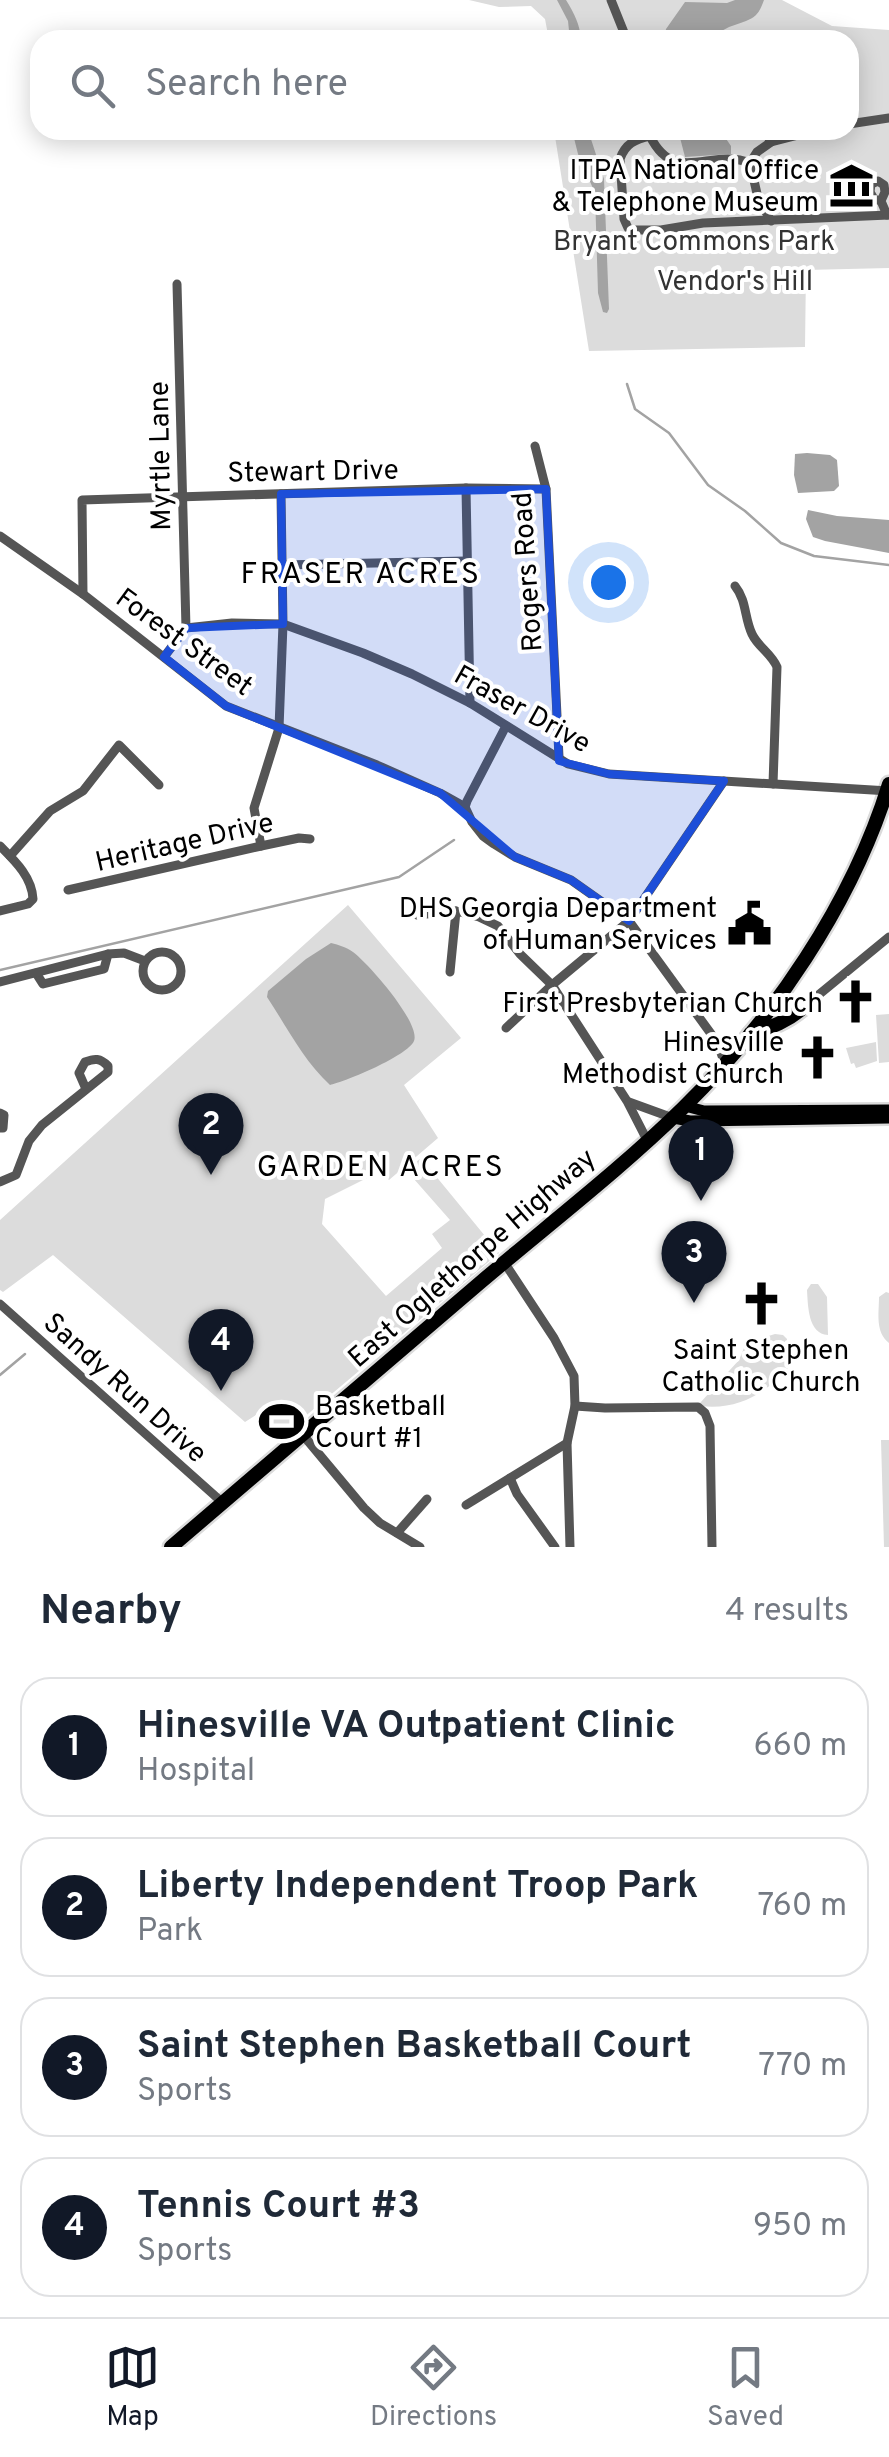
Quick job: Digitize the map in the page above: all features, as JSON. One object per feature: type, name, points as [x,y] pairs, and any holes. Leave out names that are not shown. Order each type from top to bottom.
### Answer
[{"type":"highway","name":"East Oglethorpe Highway","points":[[170,1547],[673,1118],[725,1064],[815,941],[851,880],[888,789]]},
{"type":"highway","points":[[746,1039],[780,1024],[805,1006]]},
{"type":"main road","points":[[685,1106],[704,1111],[889,1110]]},
{"type":"main road","points":[[673,1118],[889,1118]]},
{"type":"street","points":[[611,0],[623,30]]},
{"type":"street","points":[[859,122],[889,118]]},
{"type":"street","points":[[636,140],[623,150],[620,158],[624,219],[628,228],[643,232],[703,222],[888,215],[881,201]]},
{"type":"street","points":[[653,140],[656,149],[674,163],[750,163]]},
{"type":"street","points":[[772,220],[758,198],[750,163],[757,152],[779,140]]},
{"type":"street","name":"Myrtle Lane","points":[[177,284],[186,628]]},
{"type":"street","name":"Rogers Road","points":[[535,446],[546,490],[559,758]]},
{"type":"street","points":[[466,488],[470,703]]},
{"type":"street","name":"Stewart Drive","points":[[83,594],[82,500],[466,488],[546,490]]},
{"type":"street","points":[[260,846],[254,808],[279,728],[283,624],[281,494]]},
{"type":"street","name":"Forest Street","points":[[0,536],[83,594],[226,706],[378,765],[465,808]]},
{"type":"street","points":[[283,565],[466,561]]},
{"type":"street","points":[[735,586],[744,600],[752,636],[772,656],[777,668],[773,784]]},
{"type":"street","name":"Fraser Drive","points":[[186,628],[283,624],[412,674],[470,703],[568,764],[609,774],[888,789]]},
{"type":"street","points":[[164,658],[186,628]]},
{"type":"street","points":[[506,726],[465,808],[472,822],[483,836],[514,857],[570,880],[628,921],[717,1042],[725,1064]]},
{"type":"street","points":[[10,856],[50,811],[83,792],[120,745],[158,785]]},
{"type":"street","points":[[506,1028],[628,921],[724,781]]},
{"type":"street","name":"Heritage Drive","points":[[68,890],[260,846],[310,839]]},
{"type":"street","points":[[0,846],[32,887],[33,898],[28,904],[0,911]]},
{"type":"street","points":[[417,915],[456,911],[498,926],[552,985],[647,1140]]},
{"type":"street","points":[[450,972],[456,911]]},
{"type":"street","points":[[776,999],[792,1008],[805,1006],[889,936]]},
{"type":"street","points":[[159,952],[174,955],[181,966],[180,979],[167,990],[151,987],[142,974],[145,961],[159,952]]},
{"type":"street","points":[[0,982],[108,954],[124,953],[145,961]]},
{"type":"street","points":[[717,1042],[746,1039]]},
{"type":"street","points":[[0,1182],[16,1175],[30,1141],[42,1125],[86,1089]]},
{"type":"street","points":[[626,1101],[673,1118]]},
{"type":"street","points":[[0,1113],[4,1115],[0,1128]]},
{"type":"street","points":[[504,1262],[572,1370],[574,1406],[567,1443],[570,1547]]},
{"type":"street","name":"Sandy Run Drive","points":[[0,1304],[222,1502]]},
{"type":"street","points":[[574,1406],[698,1408],[705,1413],[710,1426],[712,1547]]},
{"type":"street","points":[[303,1434],[364,1508],[420,1547]]},
{"type":"street","points":[[466,1505],[567,1443]]},
{"type":"street","points":[[510,1478],[517,1494],[556,1547]]},
{"type":"street","points":[[398,1533],[427,1500]]},
{"type":"highlighted area","points":[[546,489],[559,761],[609,774],[724,781],[629,921],[571,880],[515,857],[440,793],[226,706],[164,657],[186,628],[283,624],[281,494]]},
{"type":"green space","name":"Bryant Commons Park","points":[[469,0],[782,0],[832,26],[889,30],[889,268],[806,270],[805,347],[589,351],[556,140],[859,140],[859,30],[547,30],[545,19],[531,6],[499,7]]},
{"type":"green space","points":[[348,905],[461,1038],[404,1085],[438,1138],[389,1180],[381,1171],[325,1199],[322,1224],[386,1296],[442,1248],[432,1234],[450,1220],[406,1170],[421,1158],[499,1253],[277,1440],[256,1415],[245,1422],[53,1255],[3,1292],[0,1290],[0,1220]]},
{"type":"green space","points":[[889,1014],[889,1062],[879,1063],[876,1015]]},
{"type":"green space","points":[[876,1042],[877,1061],[856,1068],[851,1064],[846,1048]]},
{"type":"green space","points":[[811,1284],[818,1284],[827,1297],[828,1335],[816,1330],[810,1318],[807,1290]]},
{"type":"green space","points":[[886,1292],[889,1343],[879,1322],[879,1297]]},
{"type":"green space","points":[[775,1334],[787,1339],[788,1369],[779,1378],[738,1403],[701,1406],[739,1360],[746,1343]]},
{"type":"green space","points":[[881,1440],[889,1440],[889,1547],[884,1547]]},
{"type":"shaded area","points":[[557,0],[566,0],[579,30],[569,30]]},
{"type":"shaded area","points":[[764,0],[756,15],[724,30],[666,30],[685,2]]},
{"type":"shaded area","points":[[574,140],[591,140],[604,179],[607,313],[603,312],[598,293],[595,193]]},
{"type":"shaded area","points":[[681,140],[727,140],[731,146],[731,154],[685,157]]},
{"type":"shaded area","points":[[795,454],[830,455],[837,460],[839,486],[834,491],[798,493]]},
{"type":"shaded area","points":[[808,510],[889,520],[889,553],[813,537],[806,519]]},
{"type":"shaded area","points":[[331,943],[353,952],[381,980],[410,1021],[414,1041],[389,1060],[330,1085],[303,1054],[267,997],[268,991]]},
{"type":"waterway","points":[[627,384],[635,409],[669,433],[708,485],[781,543],[814,556],[889,565]]},
{"type":"waterway","points":[[0,970],[399,877],[454,840]]},
{"type":"waterway","points":[[0,1375],[25,1354]]},
{"type":"place","name":"ITPA National Office & Telephone Museum","points":[[852,185]]},
{"type":"place","name":"DHS Georgia Department of Human Services","points":[[750,923]]},
{"type":"place","name":"First Presbyterian Church","points":[[856,1002]]},
{"type":"place","name":"Hinesville Methodist Church","points":[[817,1057]]},
{"type":"place","name":"Liberty Independent Troop Park","points":[[211,1175]]},
{"type":"place","name":"Hinesville VA Outpatient Clinic","points":[[701,1201]]},
{"type":"place","name":"Saint Stephen Basketball Court","points":[[694,1303]]},
{"type":"place","name":"Saint Stephen Catholic Church","points":[[761,1303]]},
{"type":"place","name":"Tennis Court #3","points":[[221,1391]]},
{"type":"place","name":"Basketball Court #1","points":[[282,1421]]},
{"type":"district","name":"FRASER ACRES","points":[[361,573]]},
{"type":"district","name":"GARDEN ACRES","points":[[381,1166]]},
{"type":"park label","name":"Vendor's Hill","points":[[735,280]]}]
